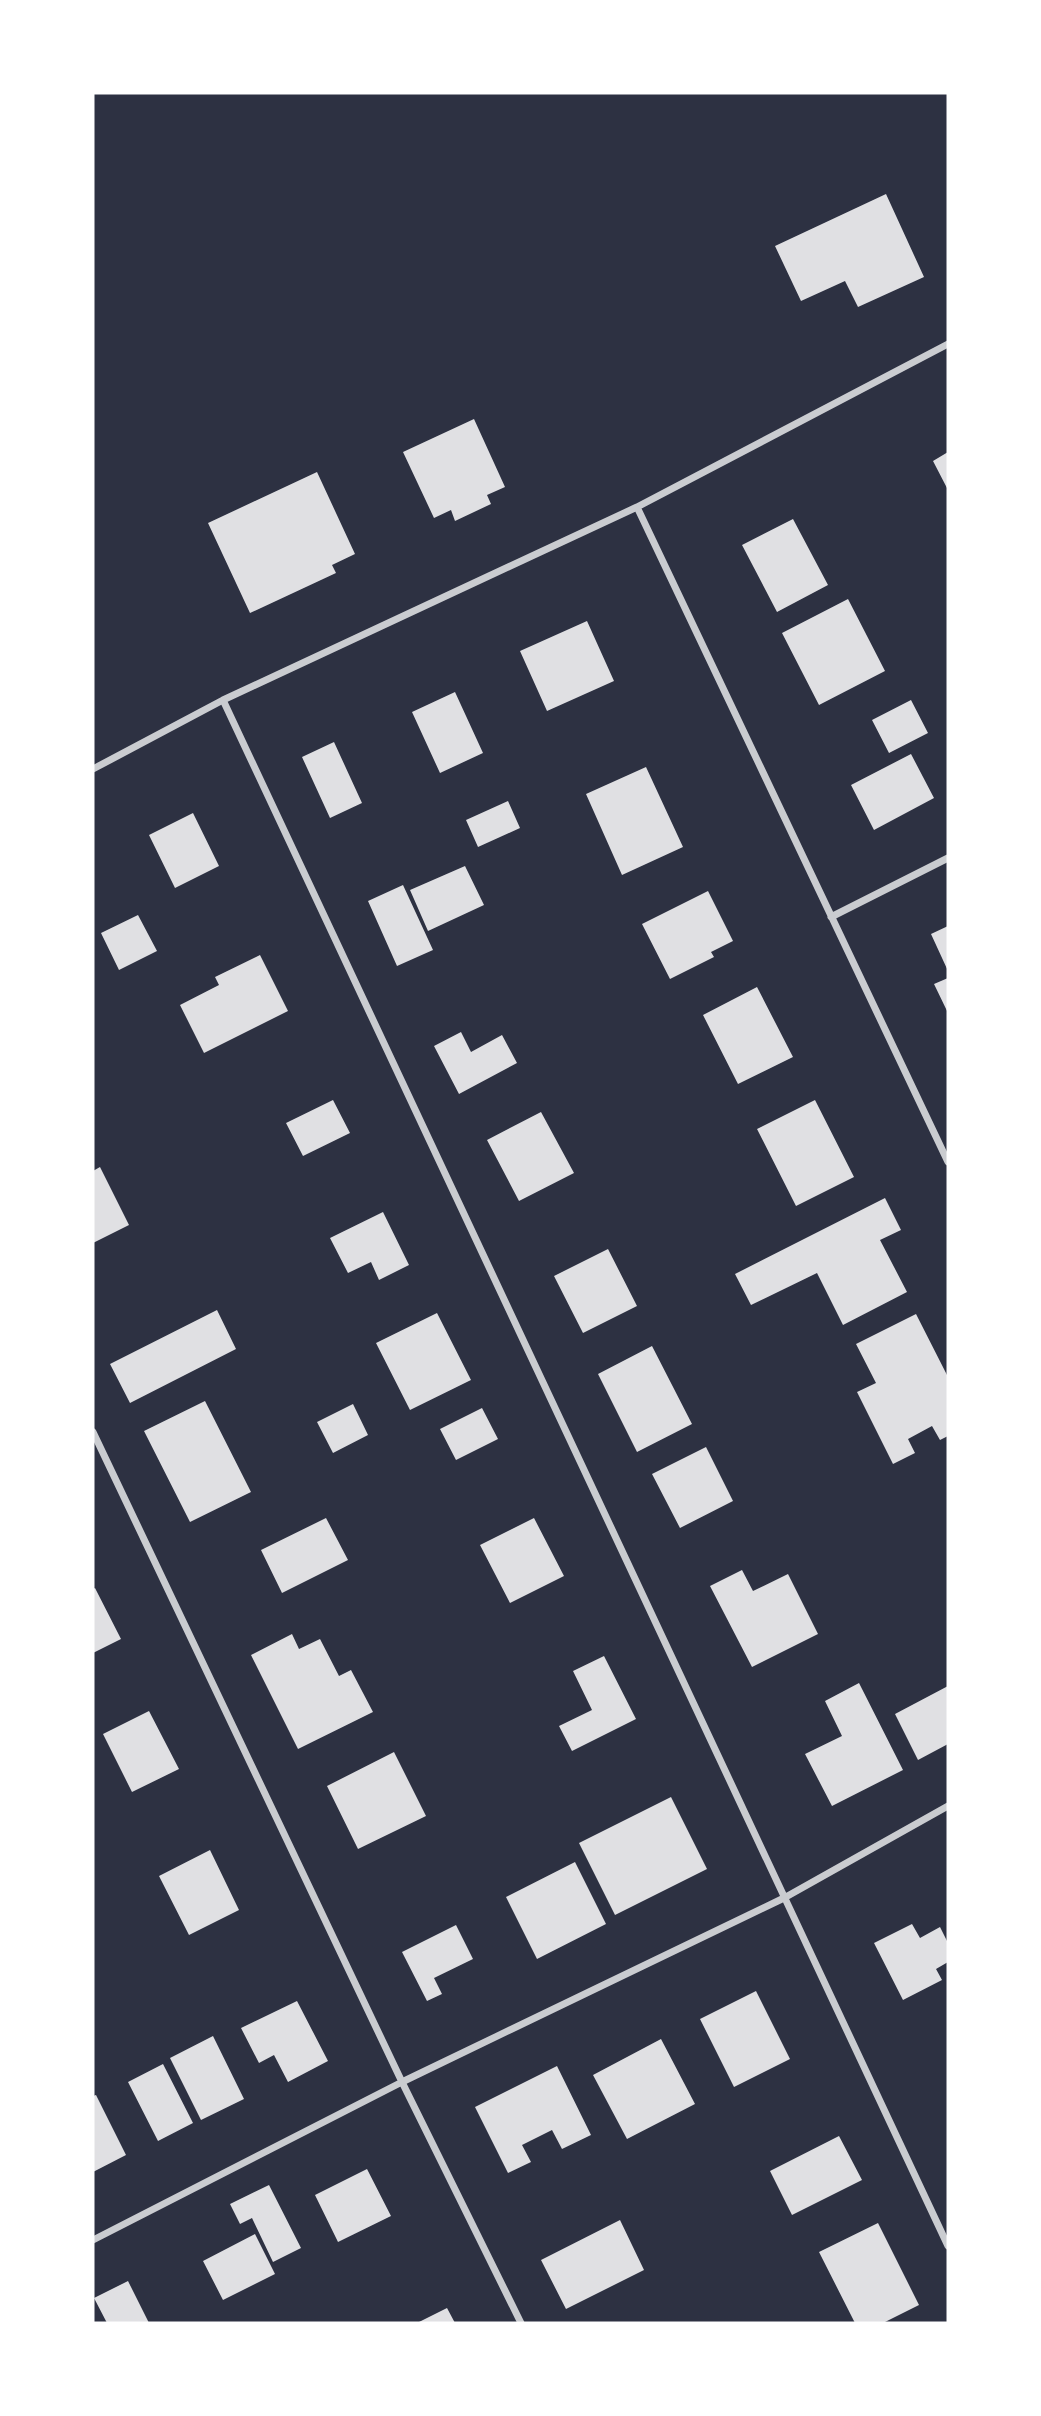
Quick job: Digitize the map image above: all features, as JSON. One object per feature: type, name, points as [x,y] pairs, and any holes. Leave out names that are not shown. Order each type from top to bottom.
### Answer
[{"type":"street","points":[[93,769],[223,700],[638,507],[948,344]]},
{"type":"street","points":[[638,507],[948,1162]]},
{"type":"street","points":[[223,700],[948,2246]]},
{"type":"street","points":[[831,917],[948,858]]},
{"type":"street","points":[[93,1432],[402,2082],[521,2323]]},
{"type":"street","points":[[93,2240],[402,2082],[784,1898],[948,1806]]},
{"type":"building","points":[[886,194],[924,277],[858,307],[845,281],[801,301],[775,246]]},
{"type":"building","points":[[474,419],[505,487],[487,495],[491,504],[455,521],[451,510],[434,518],[403,452]]},
{"type":"building","points":[[948,452],[948,490],[933,461]]},
{"type":"building","points":[[317,472],[355,554],[332,565],[336,573],[250,613],[208,523]]},
{"type":"building","points":[[793,519],[828,585],[777,612],[742,545]]},
{"type":"building","points":[[848,599],[885,671],[819,705],[782,633]]},
{"type":"building","points":[[587,621],[614,681],[547,711],[520,651]]},
{"type":"building","points":[[455,692],[483,753],[440,773],[412,712]]},
{"type":"building","points":[[911,700],[928,733],[889,753],[872,720]]},
{"type":"building","points":[[334,742],[362,803],[330,818],[302,757]]},
{"type":"building","points":[[911,754],[934,798],[874,830],[851,785]]},
{"type":"building","points":[[646,767],[683,847],[622,875],[586,794]]},
{"type":"building","points":[[508,801],[520,828],[478,847],[466,820]]},
{"type":"building","points":[[193,813],[219,866],[175,888],[149,835]]},
{"type":"building","points":[[465,866],[484,905],[428,931],[410,890]]},
{"type":"building","points":[[403,885],[433,950],[397,966],[368,901]]},
{"type":"building","points":[[708,891],[733,941],[711,952],[714,957],[670,979],[642,924]]},
{"type":"building","points":[[138,915],[157,951],[119,970],[101,933]]},
{"type":"building","points":[[948,926],[948,971],[931,934]]},
{"type":"building","points":[[260,955],[288,1011],[204,1053],[180,1005],[219,985],[215,977]]},
{"type":"building","points":[[948,978],[948,1013],[934,984]]},
{"type":"building","points":[[757,987],[793,1057],[738,1084],[703,1015]]},
{"type":"building","points":[[461,1032],[471,1052],[502,1035],[517,1063],[459,1094],[434,1046]]},
{"type":"building","points":[[333,1100],[350,1133],[303,1156],[286,1123]]},
{"type":"building","points":[[815,1100],[854,1177],[796,1206],[757,1129]]},
{"type":"building","points":[[541,1112],[574,1173],[519,1201],[487,1140]]},
{"type":"building","points":[[100,1167],[129,1225],[93,1243],[93,1171]]},
{"type":"building","points":[[885,1198],[901,1230],[880,1240],[907,1292],[843,1325],[817,1273],[751,1305],[735,1274]]},
{"type":"building","points":[[383,1212],[409,1265],[379,1280],[371,1262],[348,1273],[330,1238]]},
{"type":"building","points":[[608,1249],[637,1306],[583,1333],[554,1276]]},
{"type":"building","points":[[217,1310],[236,1349],[130,1403],[110,1364]]},
{"type":"building","points":[[437,1313],[471,1380],[410,1410],[376,1343]]},
{"type":"building","points":[[916,1314],[948,1377],[948,1436],[940,1440],[932,1426],[908,1439],[915,1453],[893,1464],[857,1392],[876,1383],[856,1344]]},
{"type":"building","points":[[652,1346],[692,1424],[637,1452],[598,1374]]},
{"type":"building","points":[[205,1401],[251,1492],[190,1522],[144,1431]]},
{"type":"building","points":[[353,1404],[368,1435],[333,1453],[317,1422]]},
{"type":"building","points":[[482,1408],[498,1439],[456,1460],[440,1429]]},
{"type":"building","points":[[706,1447],[733,1501],[680,1528],[652,1474]]},
{"type":"building","points":[[326,1518],[348,1560],[282,1593],[261,1550]]},
{"type":"building","points":[[534,1518],[564,1576],[510,1603],[480,1545]]},
{"type":"building","points":[[742,1570],[753,1591],[788,1574],[818,1634],[752,1667],[710,1586]]},
{"type":"building","points":[[95,1588],[121,1639],[93,1653],[93,1589]]},
{"type":"building","points":[[292,1634],[299,1649],[320,1639],[339,1676],[351,1670],[373,1712],[298,1749],[251,1655]]},
{"type":"building","points":[[604,1656],[636,1719],[572,1751],[559,1726],[592,1710],[573,1671]]},
{"type":"building","points":[[859,1683],[903,1770],[832,1806],[805,1754],[842,1736],[825,1701]]},
{"type":"building","points":[[948,1686],[948,1744],[918,1760],[895,1714]]},
{"type":"building","points":[[149,1711],[179,1769],[132,1792],[103,1734]]},
{"type":"building","points":[[394,1752],[426,1816],[358,1849],[327,1786]]},
{"type":"building","points":[[671,1797],[707,1869],[615,1915],[579,1843]]},
{"type":"building","points":[[210,1850],[239,1910],[189,1935],[159,1876]]},
{"type":"building","points":[[575,1862],[606,1924],[537,1959],[506,1897]]},
{"type":"building","points":[[912,1924],[920,1938],[940,1927],[948,1943],[948,1962],[936,1969],[942,1980],[903,2000],[874,1943]]},
{"type":"building","points":[[456,1925],[473,1959],[434,1978],[442,1994],[427,2001],[402,1952]]},
{"type":"building","points":[[756,1991],[790,2059],[734,2087],[700,2019]]},
{"type":"building","points":[[297,2001],[328,2061],[288,2082],[274,2055],[259,2063],[241,2028]]},
{"type":"building","points":[[213,2036],[244,2099],[201,2120],[170,2058]]},
{"type":"building","points":[[661,2039],[695,2104],[627,2139],[593,2075]]},
{"type":"building","points":[[163,2064],[193,2123],[158,2141],[128,2082]]},
{"type":"building","points":[[557,2066],[591,2135],[562,2149],[552,2130],[522,2145],[531,2162],[508,2173],[475,2107]]},
{"type":"building","points":[[96,2095],[126,2155],[93,2172],[93,2096]]},
{"type":"building","points":[[839,2136],[862,2180],[792,2215],[770,2171]]},
{"type":"building","points":[[367,2169],[391,2216],[338,2242],[315,2195]]},
{"type":"building","points":[[269,2185],[301,2248],[273,2262],[252,2218],[240,2224],[230,2204]]},
{"type":"building","points":[[620,2220],[644,2270],[566,2309],[541,2260]]},
{"type":"building","points":[[878,2223],[919,2305],[883,2323],[855,2323],[819,2252]]},
{"type":"building","points":[[255,2234],[275,2274],[223,2300],[203,2261]]},
{"type":"building","points":[[128,2281],[149,2323],[107,2323],[94,2298]]},
{"type":"building","points":[[447,2308],[455,2323],[417,2323]]}]
